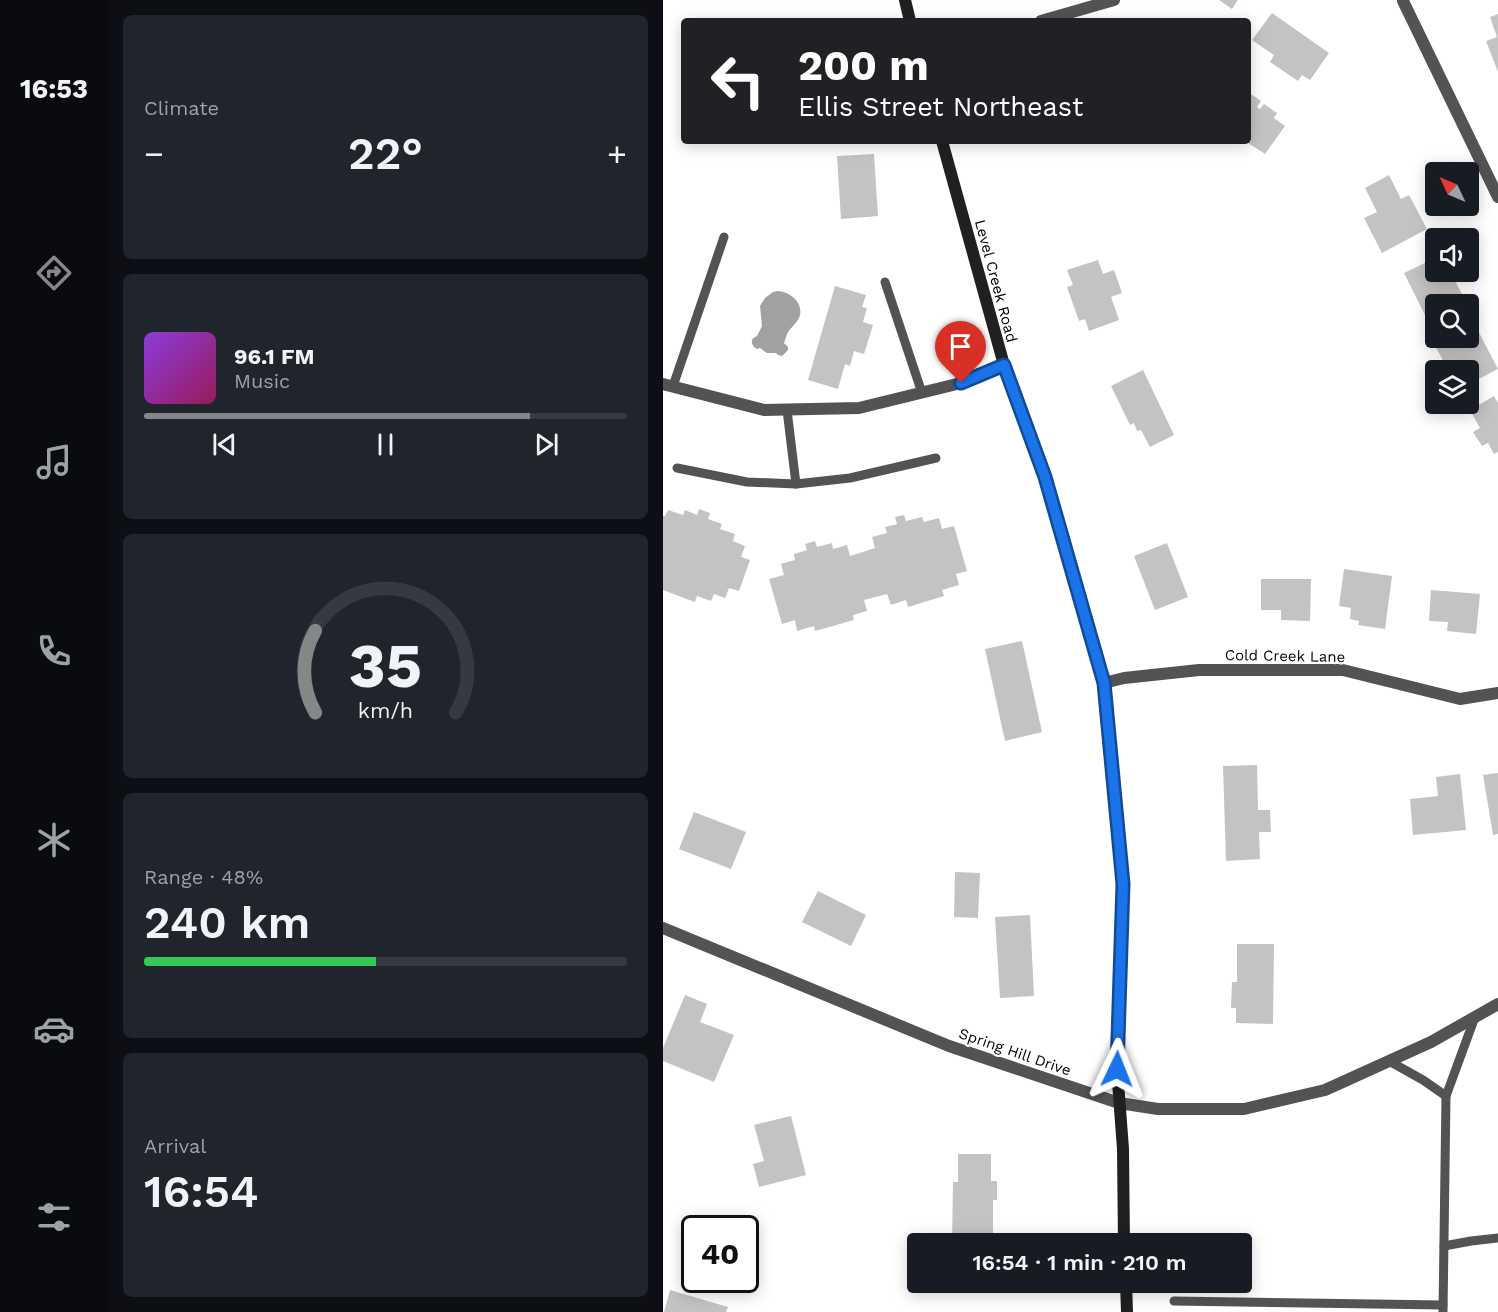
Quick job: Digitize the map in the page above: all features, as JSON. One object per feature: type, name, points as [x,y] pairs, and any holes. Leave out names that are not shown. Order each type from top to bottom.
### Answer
[{"type":"street","points":[[905,0],[909,18]]},
{"type":"street","points":[[1051,18],[1114,0]]},
{"type":"street","points":[[1403,1],[1498,197]]},
{"type":"street","name":"Level Creek Road","points":[[943,144],[1004,365],[1045,477],[1104,683],[1123,884],[1117,1069],[1123,1149],[1124,1233]]},
{"type":"street","points":[[668,385],[764,410],[859,408],[961,383],[1004,365]]},
{"type":"street","name":"Cold Creek Lane","points":[[1104,683],[1124,678],[1199,670],[1343,670],[1460,699],[1498,693]]},
{"type":"street","name":"Spring Hill Drive","points":[[663,928],[949,1046],[1119,1103],[1158,1109],[1244,1109],[1325,1090],[1431,1042],[1498,1004]]},
{"type":"street","points":[[1126,1293],[1127,1312]]},
{"type":"lane","points":[[668,385],[724,237]]},
{"type":"lane","points":[[885,282],[922,393]]},
{"type":"lane","points":[[787,410],[796,484]]},
{"type":"lane","points":[[677,468],[747,482],[796,484],[850,478],[936,458]]},
{"type":"lane","points":[[1173,1301],[1443,1309],[1446,1096],[1475,1017]]},
{"type":"lane","points":[[1389,1061],[1446,1096]]},
{"type":"lane","points":[[1444,1246],[1498,1238]]},
{"type":"shaded area","points":[[778,291],[792,296],[800,308],[799,318],[788,332],[784,343],[788,350],[782,356],[757,349],[752,342],[762,326],[760,306],[765,298]]},
{"type":"building","points":[[1219,0],[1238,0],[1232,9]]},
{"type":"building","points":[[1272,13],[1329,53],[1310,80],[1302,75],[1298,81],[1270,62],[1274,55],[1252,40]]},
{"type":"building","points":[[1498,14],[1498,72],[1486,41],[1497,37],[1490,17]]},
{"type":"building","points":[[1251,94],[1261,101],[1257,107],[1260,109],[1264,104],[1277,113],[1274,118],[1285,126],[1265,154],[1250,144]]},
{"type":"building","points":[[874,154],[878,216],[841,219],[837,156]]},
{"type":"building","points":[[1389,175],[1401,199],[1409,195],[1426,228],[1382,253],[1364,218],[1377,212],[1365,188]]},
{"type":"building","points":[[1098,260],[1103,274],[1114,270],[1122,293],[1111,297],[1119,320],[1089,331],[1085,319],[1079,321],[1067,287],[1073,285],[1067,270]]},
{"type":"building","points":[[1425,263],[1425,282],[1456,282],[1462,294],[1425,294],[1425,315],[1404,273]]},
{"type":"building","points":[[835,286],[866,295],[862,307],[867,308],[863,322],[873,325],[864,354],[854,351],[850,366],[845,364],[838,389],[808,380]]},
{"type":"building","points":[[1479,333],[1498,369],[1479,379],[1479,360],[1443,360],[1436,348],[1479,348]]},
{"type":"building","points":[[1143,370],[1174,435],[1150,447],[1141,430],[1137,431],[1134,423],[1130,425],[1111,386]]},
{"type":"building","points":[[1494,396],[1498,403],[1498,452],[1494,454],[1488,443],[1482,446],[1473,432],[1480,428],[1472,414],[1479,414],[1479,405]]},
{"type":"building","points":[[699,509],[710,513],[708,519],[722,524],[720,529],[735,534],[733,541],[745,546],[741,557],[750,560],[739,591],[729,588],[725,598],[714,594],[711,601],[697,596],[695,602],[663,590],[663,516],[668,510],[683,515],[685,510],[697,515]]},
{"type":"building","points":[[904,515],[906,521],[922,517],[924,522],[939,518],[942,529],[954,526],[967,571],[956,574],[959,585],[942,590],[944,596],[908,607],[906,600],[891,605],[887,594],[864,600],[867,611],[853,615],[854,620],[815,631],[814,626],[797,631],[795,620],[782,624],[769,579],[784,575],[781,564],[795,560],[794,554],[807,550],[805,544],[815,541],[817,547],[832,543],[833,549],[847,545],[850,556],[875,548],[872,537],[887,533],[885,527],[897,524],[895,517]]},
{"type":"building","points":[[1167,543],[1188,597],[1155,610],[1134,556]]},
{"type":"building","points":[[1344,569],[1392,576],[1385,629],[1358,625],[1359,621],[1350,619],[1351,608],[1339,606]]},
{"type":"building","points":[[1261,579],[1311,579],[1310,621],[1281,620],[1281,610],[1261,610]]},
{"type":"building","points":[[1431,590],[1480,594],[1476,634],[1447,631],[1448,622],[1429,621]]},
{"type":"building","points":[[1022,641],[1042,732],[1005,741],[985,649]]},
{"type":"building","points":[[1257,765],[1258,810],[1270,810],[1271,832],[1259,832],[1260,859],[1226,861],[1223,766]]},
{"type":"building","points":[[1498,773],[1498,834],[1493,835],[1483,775]]},
{"type":"building","points":[[1460,774],[1466,830],[1413,835],[1410,799],[1438,796],[1436,777]]},
{"type":"building","points":[[694,812],[746,832],[731,869],[679,849]]},
{"type":"building","points":[[955,872],[980,873],[978,918],[954,917]]},
{"type":"building","points":[[818,891],[866,915],[851,946],[802,922]]},
{"type":"building","points":[[1030,915],[1034,996],[1000,998],[995,917]]},
{"type":"building","points":[[1237,944],[1274,944],[1273,1024],[1236,1023],[1236,1008],[1231,1008],[1232,982],[1237,982]]},
{"type":"building","points":[[685,995],[707,1004],[700,1022],[734,1035],[714,1082],[663,1061],[663,1048]]},
{"type":"building","points":[[791,1116],[806,1175],[759,1187],[753,1164],[764,1161],[754,1125]]},
{"type":"building","points":[[958,1154],[991,1154],[991,1181],[997,1181],[997,1200],[993,1200],[993,1233],[952,1233],[953,1182],[958,1182]]},
{"type":"building","points":[[670,1290],[728,1307],[726,1312],[664,1312]]},
{"type":"route","points":[[961,383],[1004,365],[1045,477],[1104,683],[1123,884],[1117,1069]]}]
